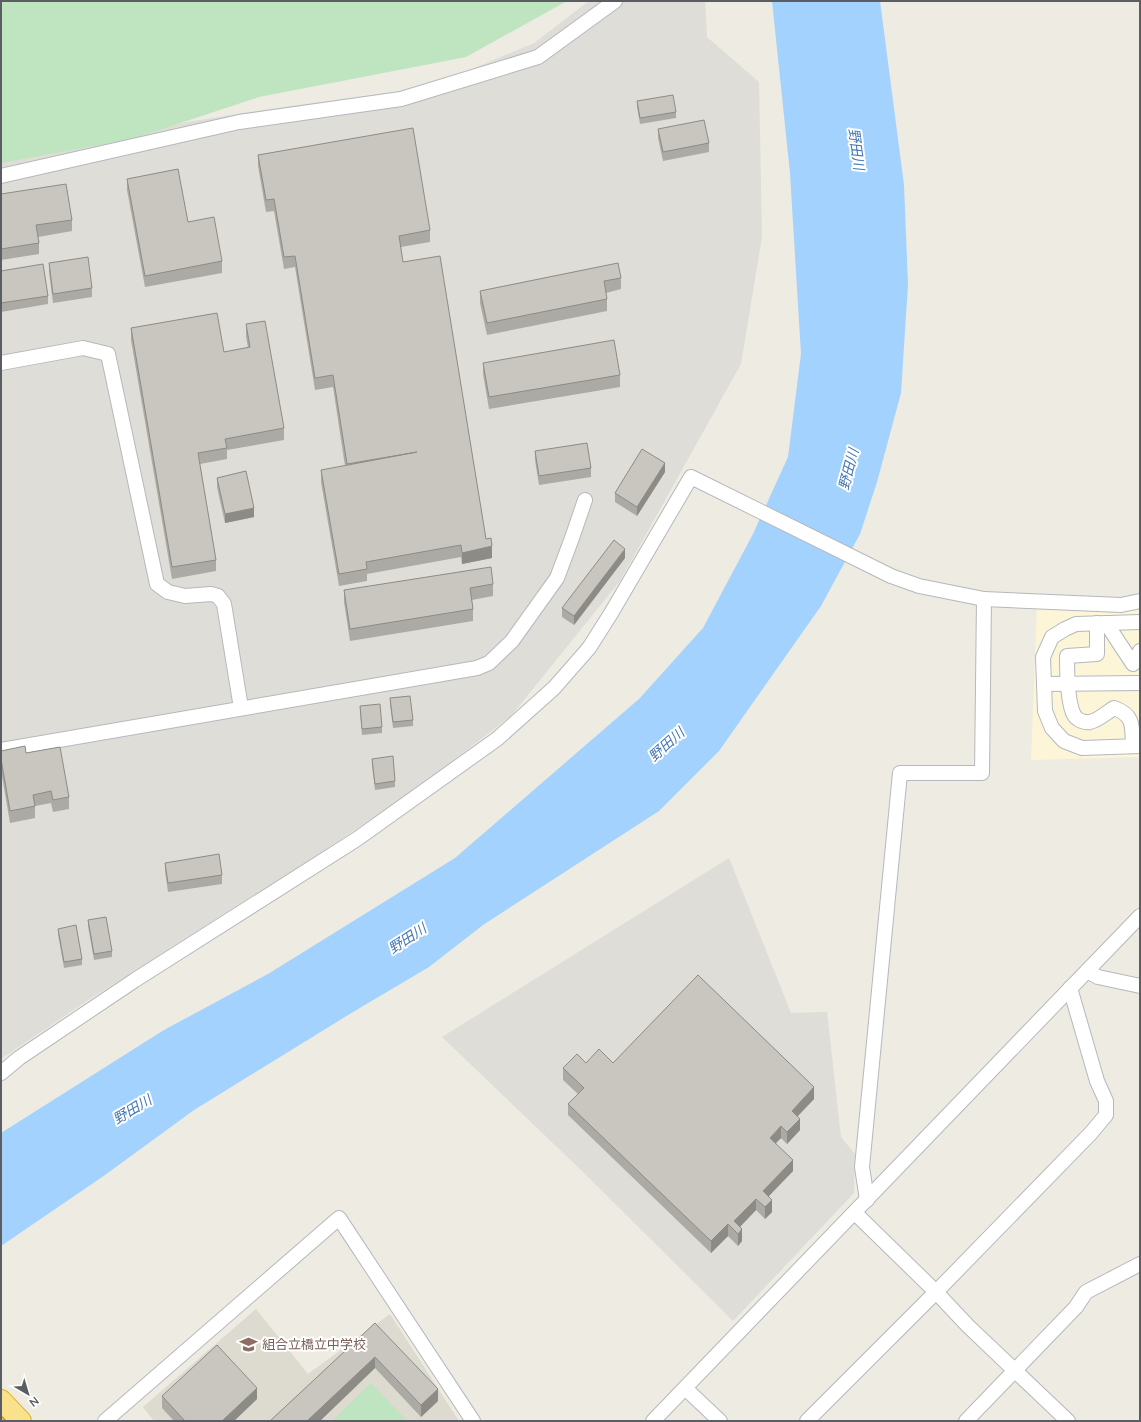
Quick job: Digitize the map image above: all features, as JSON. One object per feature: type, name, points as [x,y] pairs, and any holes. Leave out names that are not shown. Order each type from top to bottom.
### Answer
[{"type":"highway","points":[[1,1400],[21,1421]]},
{"type":"street","points":[[1,176],[239,122],[401,99],[538,57],[615,1]]},
{"type":"street","points":[[1,363],[83,348],[108,354],[157,584],[168,592],[185,596],[211,594],[218,596],[224,604],[241,708]]},
{"type":"street","points":[[1,1073],[26,1054],[123,988],[357,839],[497,739],[554,688],[589,648],[691,477],[891,576],[919,586],[984,599],[1121,605],[1140,601]]},
{"type":"street","points":[[1,750],[477,668],[489,663],[512,641],[557,578],[585,500]]},
{"type":"street","points":[[867,1200],[862,1167],[900,774],[982,773],[984,599]]},
{"type":"street","points":[[1102,623],[1097,654],[1067,656],[1068,684],[1072,708],[1077,719],[1090,722],[1099,719],[1114,708],[1122,711],[1128,715],[1136,746],[1082,748],[1064,741],[1052,728],[1045,711],[1043,657],[1052,637],[1076,624],[1102,623],[1140,622]]},
{"type":"street","points":[[1102,623],[1133,664],[1140,651]]},
{"type":"street","points":[[1044,684],[1140,683]]},
{"type":"street","points":[[653,1421],[1140,916]]},
{"type":"street","points":[[1087,970],[1098,977],[1140,986]]},
{"type":"street","points":[[807,1421],[936,1292],[1091,1133],[1106,1115],[1106,1101],[1097,1082],[1070,988]]},
{"type":"street","points":[[855,1213],[936,1292],[968,1326],[1068,1421]]},
{"type":"street","points":[[105,1421],[340,1218],[473,1421]]},
{"type":"street","points":[[966,1421],[1076,1307],[1086,1292],[1140,1264]]},
{"type":"street","points":[[686,1388],[720,1421]]},
{"type":"shaded area","points":[[589,1],[705,1],[707,37],[759,82],[762,237],[741,364],[620,581],[511,716],[412,792],[317,855],[93,997],[1,1059],[1,155],[94,137],[263,110],[429,87],[534,43]]},
{"type":"shaded area","points":[[1037,605],[1111,613],[1140,609],[1140,757],[1031,760]]},
{"type":"shaded area","points":[[729,858],[791,1013],[827,1012],[841,1137],[855,1154],[854,1193],[733,1321],[581,1170],[442,1037]]},
{"type":"shaded area","name":"組合立橋立中学校","points":[[256,1309],[308,1374],[390,1314],[459,1421],[154,1421],[143,1407]]},
{"type":"green space","points":[[1,1],[567,1],[466,57],[259,97],[132,139],[1,163]]},
{"type":"green space","points":[[371,1383],[407,1421],[332,1421]]},
{"type":"water","name":"野田川","points":[[772,1],[880,1],[904,185],[908,284],[901,393],[877,482],[860,534],[821,606],[719,751],[659,811],[483,925],[429,967],[194,1110],[105,1175],[1,1246],[1,1133],[164,1030],[268,974],[455,858],[639,699],[703,628],[753,534],[788,457],[801,354],[790,173]]},
{"type":"building","points":[[673,95],[676,112],[640,118],[637,101]]},
{"type":"building","points":[[704,120],[709,143],[663,152],[658,129]]},
{"type":"building","points":[[413,128],[430,230],[399,236],[403,262],[440,256],[486,539],[491,538],[492,546],[462,553],[461,545],[366,562],[367,569],[339,574],[321,470],[417,452],[347,464],[333,375],[315,378],[295,256],[284,257],[274,199],[266,200],[258,155]]},
{"type":"building","points":[[178,169],[188,222],[214,217],[222,261],[145,276],[127,179]]},
{"type":"building","points":[[66,184],[72,220],[36,225],[39,243],[1,249],[1,194]]},
{"type":"building","points":[[88,257],[92,288],[53,294],[49,263]]},
{"type":"building","points":[[618,263],[621,278],[604,281],[607,299],[487,323],[480,291]]},
{"type":"building","points":[[43,264],[48,296],[1,303],[1,271]]},
{"type":"building","points":[[217,313],[224,352],[250,347],[246,324],[265,321],[284,428],[225,439],[227,448],[198,453],[216,560],[172,567],[131,328]]},
{"type":"building","points":[[614,340],[620,375],[489,397],[483,363]]},
{"type":"building","points":[[587,443],[591,468],[539,476],[535,451]]},
{"type":"building","points":[[642,449],[665,463],[637,507],[615,493]]},
{"type":"building","points":[[246,471],[254,508],[225,514],[217,478]]},
{"type":"building","points":[[614,540],[625,549],[574,616],[562,608]]},
{"type":"building","points":[[491,567],[493,584],[470,588],[473,609],[350,629],[344,590]]},
{"type":"building","points":[[410,696],[413,720],[393,722],[390,698]]},
{"type":"building","points":[[380,704],[382,727],[362,729],[360,706]]},
{"type":"building","points":[[25,746],[26,753],[60,747],[69,797],[53,800],[51,791],[33,795],[35,806],[10,811],[1,751]]},
{"type":"building","points":[[393,756],[395,781],[375,784],[372,759]]},
{"type":"building","points":[[219,854],[222,875],[168,883],[165,863]]},
{"type":"building","points":[[106,917],[112,951],[94,954],[88,920]]},
{"type":"building","points":[[76,925],[82,959],[64,962],[58,929]]},
{"type":"building","points":[[698,975],[814,1087],[792,1111],[800,1119],[787,1132],[781,1126],[770,1138],[793,1160],[763,1191],[772,1200],[765,1207],[756,1199],[734,1221],[742,1229],[738,1234],[728,1224],[711,1241],[568,1104],[584,1088],[563,1068],[577,1054],[586,1063],[599,1049],[613,1063]]},
{"type":"building","points":[[375,1323],[438,1389],[421,1405],[375,1357],[307,1421],[270,1421]]},
{"type":"building","points":[[217,1345],[257,1388],[222,1421],[185,1421],[162,1396]]},
{"type":"building","points":[[1,1416],[6,1421],[1,1421]]},
{"type":"place","name":"組合立橋立中学校","points":[[249,1344]]}]
